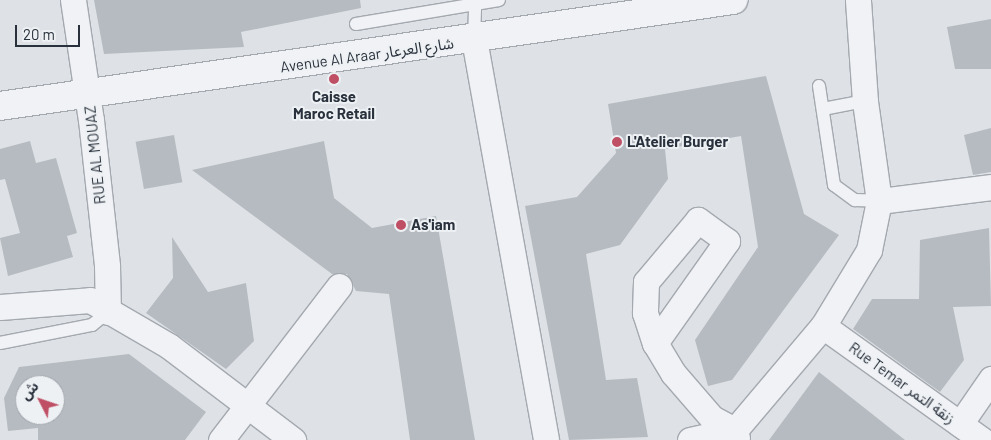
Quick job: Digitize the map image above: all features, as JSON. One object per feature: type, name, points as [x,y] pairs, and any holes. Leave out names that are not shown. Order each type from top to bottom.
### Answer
[{"type":"street","name":"RUE AL MOUAZ","points":[[73,0],[88,93],[107,266],[108,312]]},
{"type":"street","name":"Avenue Al Araar شارع العرعار","points":[[0,106],[474,39],[733,0]]},
{"type":"street","points":[[690,440],[736,435],[823,326],[869,250],[878,201],[865,101],[858,0]]},
{"type":"street","points":[[474,39],[546,440]]},
{"type":"street","points":[[878,201],[991,187]]},
{"type":"street","points":[[221,440],[339,286]]},
{"type":"street","points":[[0,307],[90,300],[169,346],[249,404],[293,440]]},
{"type":"street","name":"Rue Temar زنقة التمر","points":[[823,326],[982,440]]},
{"type":"street","points":[[655,343],[673,373],[712,418],[736,435]]},
{"type":"street","points":[[960,424],[991,380]]},
{"type":"lane","points":[[356,24],[500,0]]},
{"type":"lane","points":[[474,39],[475,4]]},
{"type":"lane","points":[[819,86],[834,185],[855,200],[878,201]]},
{"type":"lane","points":[[823,109],[865,101]]},
{"type":"lane","points":[[0,343],[92,325],[108,312]]},
{"type":"building","points":[[94,0],[360,0],[361,8],[241,32],[244,47],[104,54]]},
{"type":"building","points":[[991,19],[991,69],[955,69],[947,27]]},
{"type":"building","points":[[766,76],[804,214],[839,235],[732,380],[708,386],[695,340],[758,247],[741,136],[665,149],[668,179],[620,245],[586,254],[606,380],[637,378],[648,437],[569,440],[525,206],[577,197],[616,153],[608,104]]},
{"type":"building","points":[[991,128],[991,172],[973,175],[964,135]]},
{"type":"building","points":[[174,135],[182,182],[144,189],[136,142]]},
{"type":"building","points":[[30,141],[36,163],[56,158],[77,233],[67,236],[73,257],[8,276],[0,238],[20,233],[5,179],[0,180],[0,149]]},
{"type":"building","points":[[324,141],[334,198],[372,228],[436,216],[475,440],[410,440],[389,294],[356,291],[347,274],[332,274],[192,170]]},
{"type":"building","points":[[989,228],[991,306],[953,307],[964,360],[940,392],[853,329],[872,299],[919,299],[920,240]]},
{"type":"building","points":[[172,237],[208,292],[246,283],[254,341],[226,369],[146,313],[173,278]]},
{"type":"building","points":[[129,354],[206,412],[185,440],[38,440],[38,428],[8,431],[4,398],[15,375],[15,425],[65,425],[65,375],[15,375],[19,367]]},
{"type":"building","points":[[819,372],[905,440],[769,440]]},
{"type":"place","name":"Caisse Maroc Retail","points":[[334,79]]},
{"type":"place","name":"L'Atelier Burger","points":[[617,142]]},
{"type":"place","name":"As'iam","points":[[401,225]]}]
